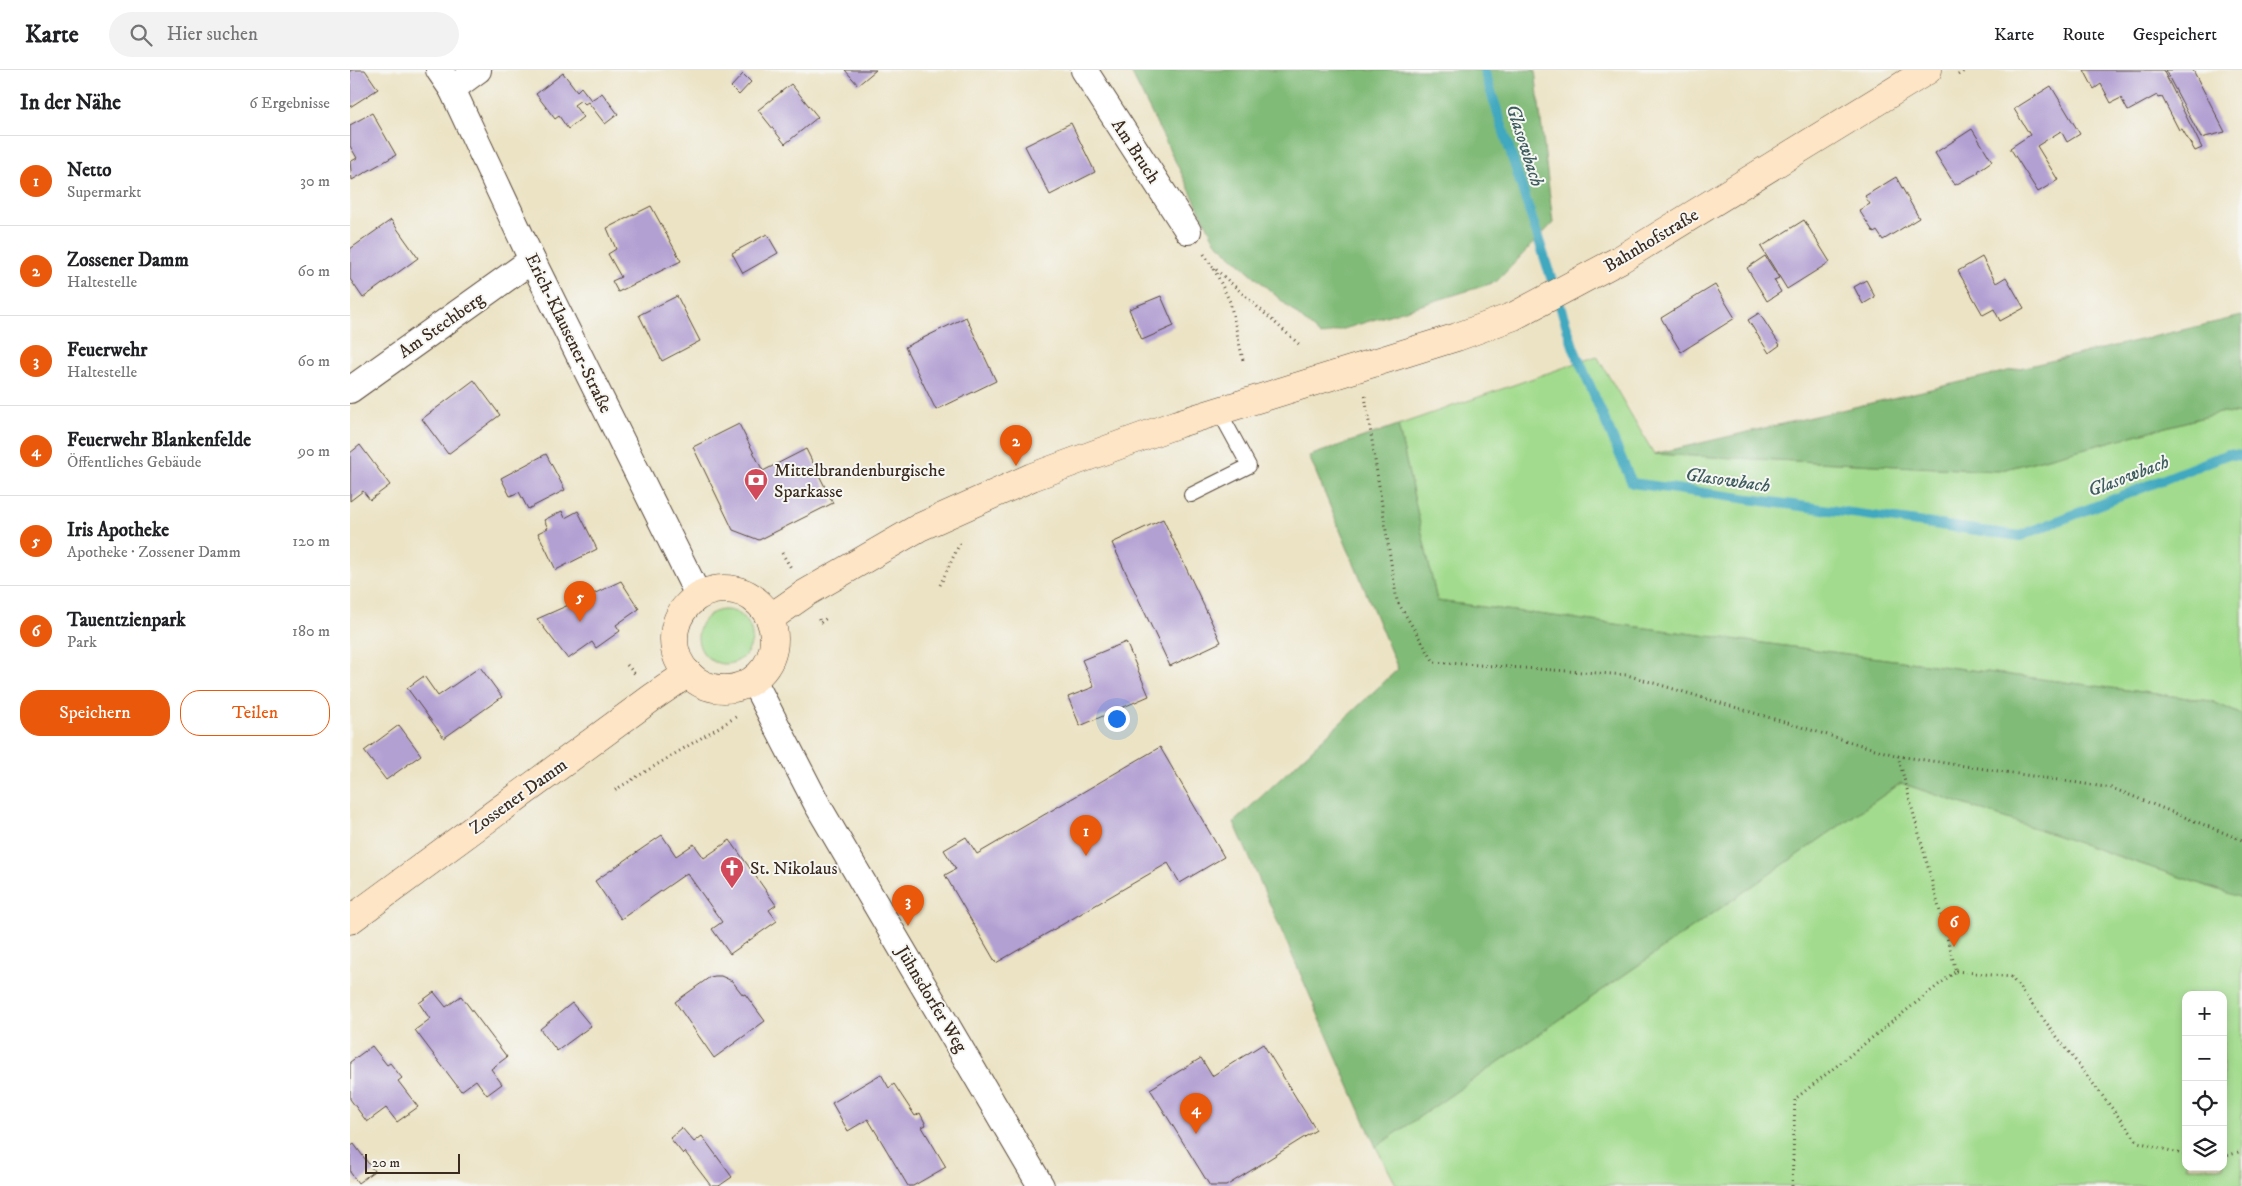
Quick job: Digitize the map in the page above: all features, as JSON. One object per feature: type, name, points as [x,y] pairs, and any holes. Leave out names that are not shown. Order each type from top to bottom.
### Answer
[{"type":"main road","name":"Bahnhofstraße","points":[[1359,379],[1514,316],[1569,288],[1621,259],[1928,70]]},
{"type":"main road","points":[[770,618],[806,593],[920,527],[1091,454],[1219,411],[1359,379]]},
{"type":"main road","points":[[731,588],[748,594],[761,604],[770,618],[775,635],[773,652],[766,668],[753,680],[740,686],[726,689],[712,688],[699,682],[688,673],[679,661],[674,647],[674,632],[678,617],[698,595],[714,589],[731,588]]},
{"type":"main road","name":"Zossener Damm","points":[[350,920],[688,673]]},
{"type":"street","points":[[445,79],[478,70]]},
{"type":"street","name":"Am Bruch","points":[[1084,70],[1188,231]]},
{"type":"street","name":"Erich-Klausener-Straße","points":[[445,79],[532,260],[698,595]]},
{"type":"street","name":"Am Stechberg","points":[[350,390],[532,260]]},
{"type":"street","name":"Jühnsdorfer Weg","points":[[753,680],[818,806],[1041,1186]]},
{"type":"lane","points":[[1191,495],[1249,466],[1219,411]]},
{"type":"path","points":[[1188,231],[1212,266],[1230,302],[1243,360]]},
{"type":"path","points":[[1212,266],[1301,346]]},
{"type":"path","points":[[1359,379],[1365,397],[1397,601],[1434,662],[1627,675],[1898,756],[2112,788],[2242,840]]},
{"type":"path","points":[[940,585],[964,535]]},
{"type":"path","points":[[615,790],[731,719]]},
{"type":"path","points":[[1898,756],[1956,971]]},
{"type":"path","points":[[1792,1186],[1796,1099],[1956,971],[2011,977],[2138,1142],[2182,1154]]},
{"type":"path","points":[[2227,1156],[2242,1151]]},
{"type":"green space","points":[[1130,70],[1535,70],[1553,223],[1496,282],[1321,336],[1215,241]]},
{"type":"green space","points":[[2242,316],[2242,414],[2223,412],[1998,471],[1654,454]]},
{"type":"green space","points":[[1597,356],[1654,454],[1998,471],[2223,412],[2242,414],[2242,715],[2211,701],[1437,601],[1398,425]]},
{"type":"green space","points":[[1398,425],[1437,601],[2211,701],[2242,715],[2242,898],[1901,783],[1376,1147],[1234,822],[1398,669],[1309,456]]},
{"type":"green space","points":[[725,610],[735,612],[744,618],[750,627],[752,637],[750,647],[744,656],[735,662],[725,664],[715,662],[706,656],[700,647],[698,637],[700,627],[706,618],[715,612]]},
{"type":"green space","points":[[1901,783],[2242,898],[2242,1186],[1397,1186],[1376,1147]]},
{"type":"building","points":[[350,70],[365,70],[378,89],[350,107]]},
{"type":"building","points":[[845,70],[876,70],[858,85]]},
{"type":"building","points":[[2084,70],[2163,70],[2202,148],[2195,151],[2182,129],[2179,130],[2162,97],[2159,98],[2157,95],[2128,111],[2121,98],[2111,103],[2101,84],[2094,89]]},
{"type":"building","points":[[2165,70],[2193,70],[2225,132],[2201,138]]},
{"type":"building","points":[[563,73],[577,91],[581,87],[591,100],[602,93],[618,114],[605,124],[588,102],[585,104],[581,100],[574,105],[583,117],[568,129],[559,116],[555,119],[536,94]]},
{"type":"building","points":[[743,74],[751,82],[739,95],[731,87]]},
{"type":"building","points":[[791,84],[818,117],[785,144],[758,110]]},
{"type":"building","points":[[2051,86],[2080,134],[2067,142],[2061,131],[2037,146],[2058,180],[2038,192],[2010,148],[2030,135],[2014,109]]},
{"type":"building","points":[[372,113],[396,155],[352,180],[350,162],[357,158],[350,146],[350,125]]},
{"type":"building","points":[[1071,123],[1095,172],[1050,195],[1025,146]]},
{"type":"building","points":[[1972,129],[1992,161],[1979,170],[1978,173],[1955,185],[1935,153]]},
{"type":"building","points":[[1896,177],[1919,218],[1883,240],[1877,231],[1874,233],[1859,210],[1870,204],[1865,196]]},
{"type":"building","points":[[651,206],[681,261],[618,292],[612,281],[621,277],[608,254],[616,249],[607,228]]},
{"type":"building","points":[[391,220],[418,258],[363,298],[350,279],[350,249]]},
{"type":"building","points":[[1804,220],[1830,262],[1787,289],[1761,247]]},
{"type":"building","points":[[767,234],[778,253],[743,273],[732,253]]},
{"type":"building","points":[[1765,256],[1779,278],[1774,280],[1781,292],[1767,301],[1747,268]]},
{"type":"building","points":[[1982,257],[1996,283],[2006,277],[2024,308],[2000,321],[1994,309],[1983,315],[1958,271]]},
{"type":"building","points":[[1866,280],[1875,297],[1863,304],[1854,287]]},
{"type":"building","points":[[1715,285],[1735,318],[1681,352],[1661,318]]},
{"type":"building","points":[[677,296],[700,341],[662,361],[639,315]]},
{"type":"building","points":[[1161,296],[1174,326],[1142,340],[1129,309]]},
{"type":"building","points":[[1759,313],[1780,345],[1769,353],[1748,320]]},
{"type":"building","points":[[966,317],[996,381],[936,410],[905,347]]},
{"type":"building","points":[[474,380],[500,415],[448,454],[422,419]]},
{"type":"building","points":[[739,424],[763,471],[806,449],[833,503],[759,540],[733,530],[693,447]]},
{"type":"building","points":[[360,445],[390,485],[370,500],[363,491],[350,501],[350,453]]},
{"type":"building","points":[[546,454],[565,490],[528,509],[519,492],[510,496],[501,478]]},
{"type":"building","points":[[562,511],[565,518],[578,511],[597,549],[556,570],[538,533],[548,528],[544,520]]},
{"type":"building","points":[[1163,519],[1221,642],[1170,666],[1112,543]]},
{"type":"building","points":[[621,581],[639,609],[616,625],[620,631],[596,648],[592,642],[568,659],[537,619],[573,603],[585,594],[587,597]]},
{"type":"building","points":[[1126,642],[1149,696],[1080,726],[1068,697],[1094,687],[1082,660]]},
{"type":"building","points":[[480,667],[502,697],[444,738],[407,688],[424,676],[438,696]]},
{"type":"building","points":[[399,725],[421,755],[386,780],[364,751]]},
{"type":"building","points":[[1160,747],[1224,857],[1180,883],[1168,863],[996,963],[945,875],[956,869],[944,850],[966,837],[977,854]]},
{"type":"building","points":[[662,835],[676,856],[694,844],[704,858],[730,840],[776,905],[769,910],[777,921],[730,954],[712,929],[722,922],[687,873],[621,919],[595,881]]},
{"type":"building","points":[[721,976],[732,981],[743,995],[745,994],[765,1021],[714,1058],[675,1002],[710,977]]},
{"type":"building","points":[[434,992],[446,1007],[461,996],[507,1057],[491,1069],[502,1084],[487,1095],[476,1080],[461,1091],[415,1030],[430,1019],[419,1003]]},
{"type":"building","points":[[572,1003],[591,1026],[557,1051],[540,1029]]},
{"type":"building","points":[[1263,1044],[1316,1130],[1226,1186],[1210,1186],[1150,1089],[1201,1058],[1212,1076]]},
{"type":"building","points":[[372,1046],[387,1065],[390,1063],[402,1078],[398,1081],[418,1107],[397,1122],[386,1108],[367,1122],[350,1099],[350,1062]]},
{"type":"building","points":[[881,1074],[889,1088],[894,1084],[915,1116],[920,1113],[926,1125],[922,1127],[946,1167],[913,1186],[908,1186],[868,1119],[848,1131],[832,1103]]},
{"type":"building","points":[[682,1128],[694,1142],[702,1136],[732,1177],[719,1186],[711,1186],[685,1152],[683,1154],[670,1138]]},
{"type":"building","points":[[354,1144],[374,1171],[358,1183],[350,1172],[350,1147]]},
{"type":"waterway","name":"Glasowbach","points":[[1484,70],[1574,349],[1632,483],[2020,536],[2228,454],[2242,456]]},
{"type":"place","name":"Zossener Damm","points":[[1016,466]]},
{"type":"place","name":"Mittelbrandenburgische Sparkasse","points":[[756,501]]},
{"type":"place","name":"Iris Apotheke","points":[[580,622]]},
{"type":"place","name":"Netto","points":[[1086,856]]},
{"type":"place","name":"St. Nikolaus","points":[[732,889]]},
{"type":"place","name":"Feuerwehr","points":[[908,926]]},
{"type":"place","name":"Tauentzienpark","points":[[1954,947]]},
{"type":"place","name":"Feuerwehr Blankenfelde","points":[[1196,1134]]}]
